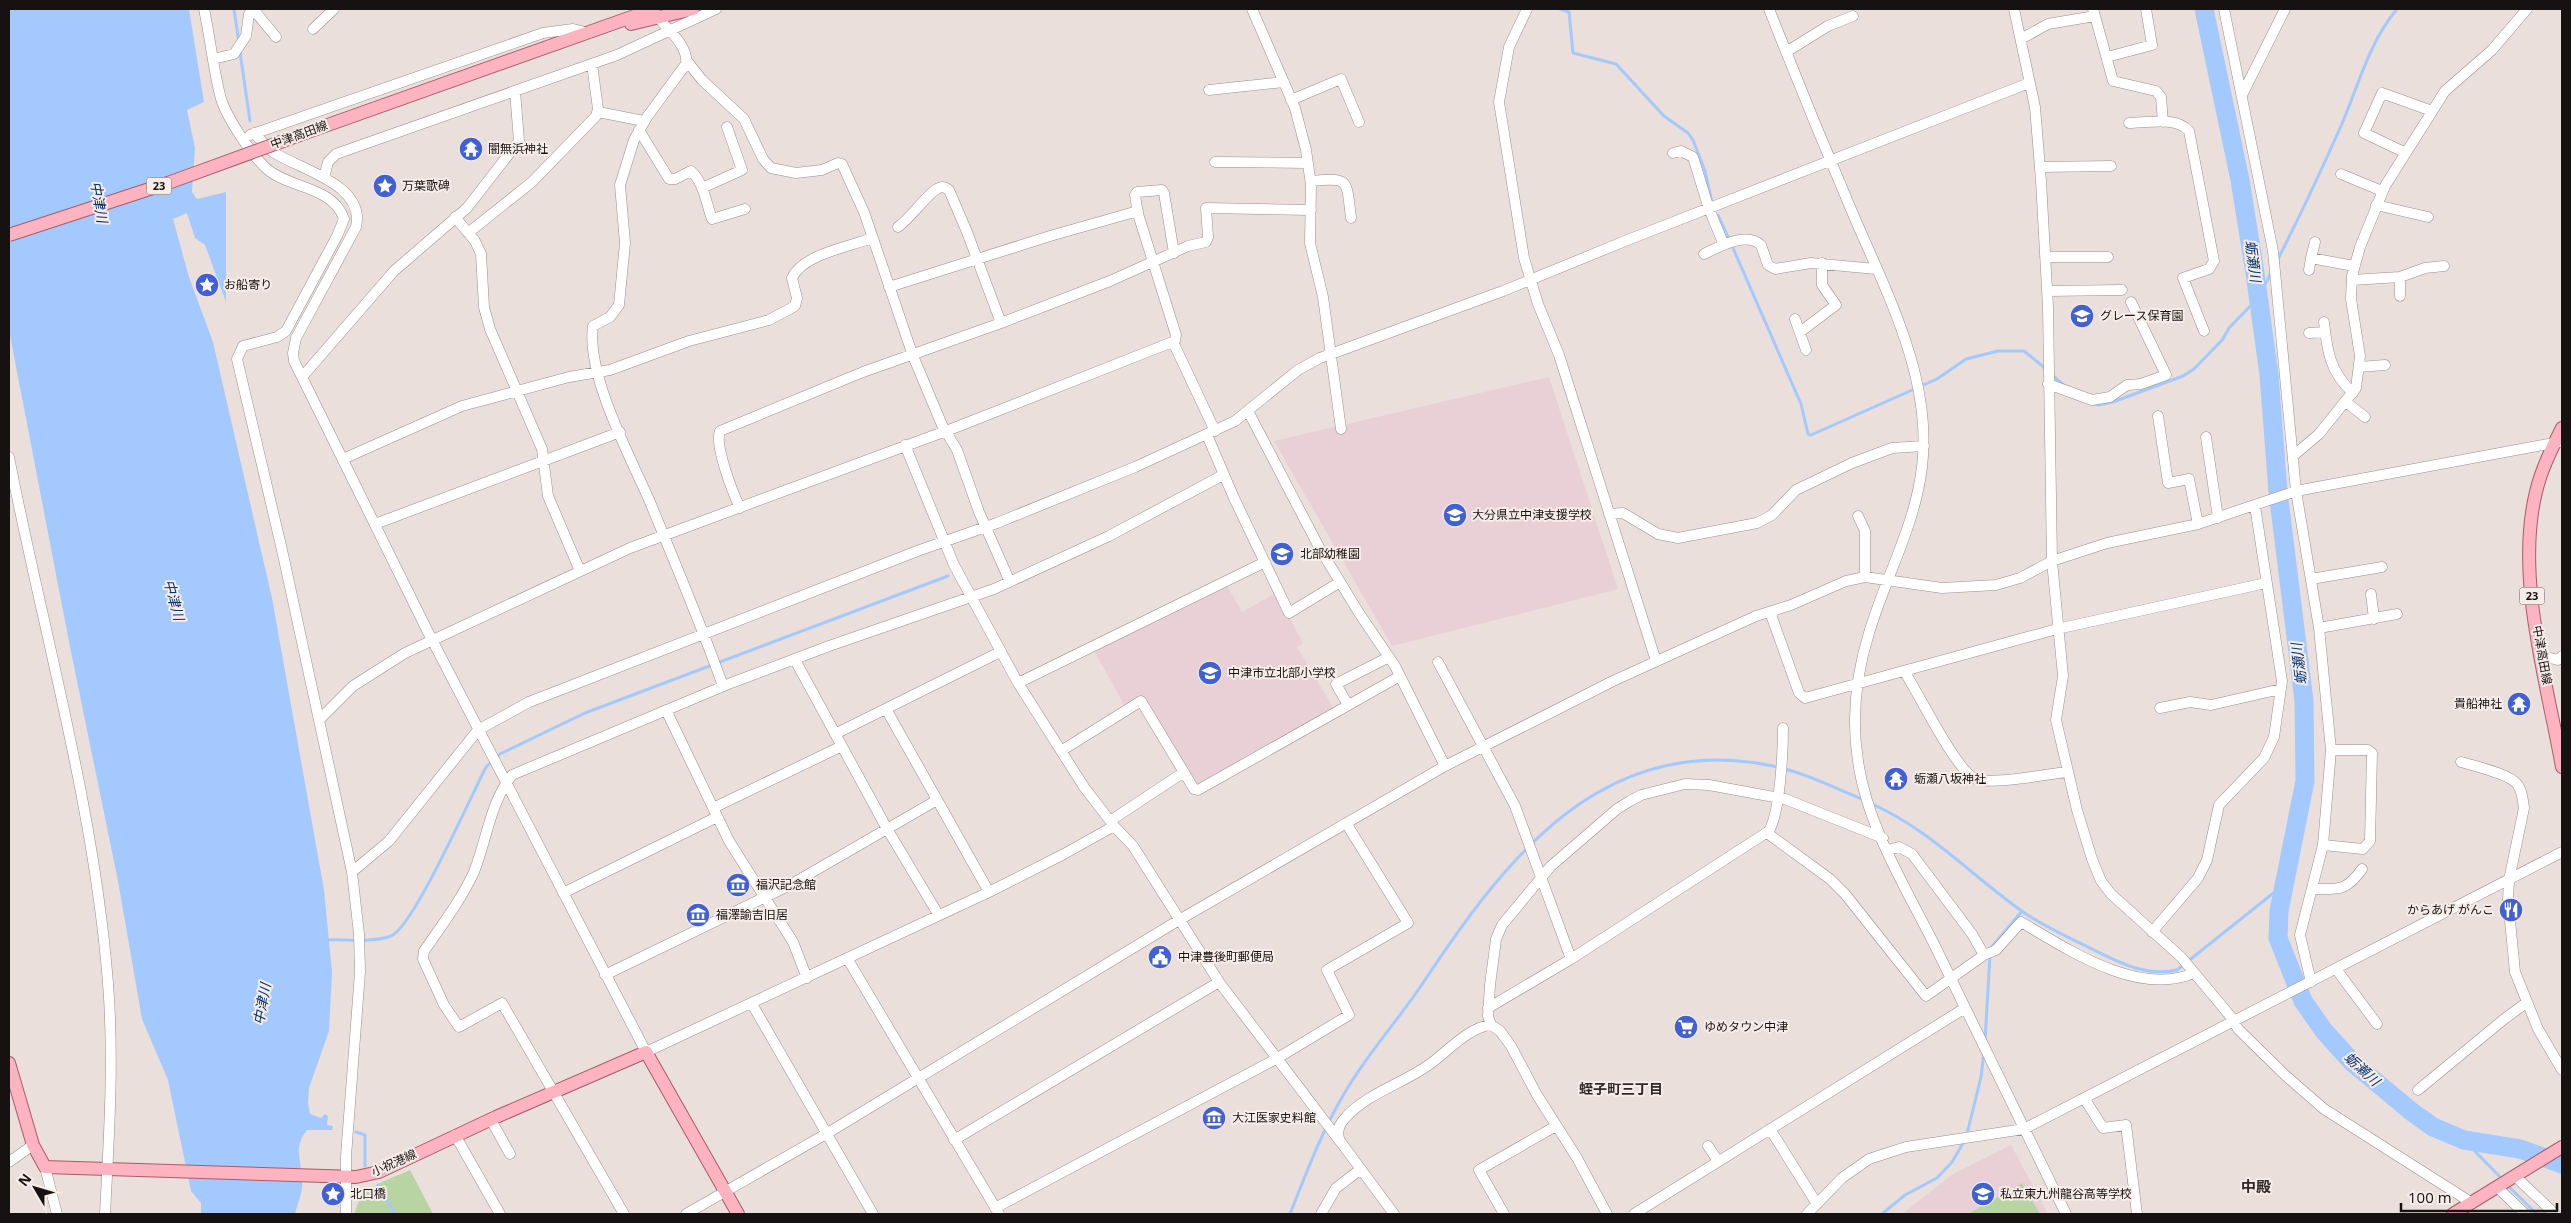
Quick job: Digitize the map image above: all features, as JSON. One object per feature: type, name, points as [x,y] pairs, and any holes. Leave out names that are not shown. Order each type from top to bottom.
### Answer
[{"type":"main road","name":"中津高田線","points":[[9,235],[168,183],[654,11],[693,9]]},
{"type":"main road","name":"中津高田線","points":[[2562,428],[2558,442],[2536,491],[2530,536],[2529,571],[2542,656],[2560,741],[2562,767]]},
{"type":"main road","name":"小祝港線","points":[[45,1167],[345,1177],[379,1172],[455,1136],[646,1052]]},
{"type":"main road","points":[[646,1052],[738,1214]]},
{"type":"main road","points":[[9,1063],[33,1146],[45,1167]]},
{"type":"main road","points":[[2453,1214],[2562,1148]]},
{"type":"street","points":[[204,9],[220,97],[242,139],[271,172],[330,198],[338,206],[344,219],[337,236],[286,331],[277,338],[243,346],[237,359],[352,872],[359,934],[360,972],[346,1156],[346,1214]]},
{"type":"street","points":[[213,59],[234,54],[246,36],[249,14],[254,9],[276,37]]},
{"type":"street","points":[[313,29],[334,9]]},
{"type":"street","points":[[324,178],[328,162],[336,154],[624,52],[716,9]]},
{"type":"street","points":[[1252,9],[1291,100],[1308,163],[1311,181],[1309,234],[1311,250],[1323,297],[1341,429]]},
{"type":"street","points":[[1527,9],[1509,48],[1499,102],[1516,217],[1530,279],[1559,355],[1656,661]]},
{"type":"street","points":[[1769,9],[1904,339],[1922,406],[1924,446],[1922,469],[1913,513],[1869,633],[1857,685],[1854,717],[1858,762],[1867,799],[1888,850],[2066,1214]]},
{"type":"street","points":[[2014,9],[2035,107],[2040,167],[2047,291],[2052,561],[2063,676],[2056,720],[2076,810],[2101,881],[2111,894],[2181,956],[2248,1040],[2324,1109],[2472,1203]]},
{"type":"street","points":[[2107,57],[2152,46],[2146,9]]},
{"type":"street","points":[[2224,9],[2273,251],[2293,456],[2294,492],[2319,628],[2331,750],[2323,846],[2300,936],[2311,982]]},
{"type":"street","points":[[2242,95],[2286,9]]},
{"type":"street","points":[[2293,456],[2319,434],[2353,393],[2360,367],[2351,299],[2354,266],[2382,191],[2432,111],[2452,83],[2492,50],[2527,9]]},
{"type":"street","points":[[654,11],[680,44],[687,60],[702,80],[741,115],[763,159],[772,168],[796,173],[822,170],[838,163],[842,164],[859,202],[913,356],[945,430],[957,450],[985,527],[1010,582]]},
{"type":"street","points":[[2020,39],[2048,24],[2094,12],[2113,82],[2120,85],[2151,89],[2158,93],[2161,98],[2163,122]]},
{"type":"street","points":[[1786,52],[1828,26],[1853,16]]},
{"type":"street","points":[[242,139],[254,133],[543,33],[573,29],[589,33]]},
{"type":"street","points":[[687,60],[676,80],[642,126],[620,185],[625,243],[619,305],[610,317],[593,326],[592,351],[620,432],[704,634],[723,686]]},
{"type":"street","points":[[468,233],[545,170],[598,112],[592,64]]},
{"type":"street","points":[[1291,100],[1341,79],[1359,122]]},
{"type":"street","points":[[1209,90],[1284,82]]},
{"type":"street","points":[[352,872],[389,841],[480,729],[529,702],[985,527],[1135,467],[1235,421],[1298,370],[1332,353],[1381,337],[2029,83]]},
{"type":"street","points":[[303,376],[394,271],[467,208],[487,185],[519,141],[515,91]]},
{"type":"street","points":[[2406,153],[2364,133],[2382,93],[2432,111]]},
{"type":"street","points":[[598,112],[642,126],[666,177],[675,179],[691,171],[702,188],[713,220],[744,209]]},
{"type":"street","points":[[2129,123],[2163,122],[2188,128],[2214,261],[2209,269],[2183,278],[2204,331]]},
{"type":"street","points":[[702,188],[742,170],[727,127]]},
{"type":"street","points":[[254,133],[274,153],[324,178],[349,197],[356,211],[357,223],[294,346],[293,357],[432,640],[480,729],[646,1052],[807,978],[1064,854],[1184,772]]},
{"type":"street","points":[[1673,153],[1681,151],[1692,157],[1709,209],[1724,245]]},
{"type":"street","points":[[1215,162],[1308,163]]},
{"type":"street","points":[[2040,167],[2111,166]]},
{"type":"street","points":[[2341,174],[2382,191]]},
{"type":"street","points":[[1311,181],[1337,178],[1343,182],[1347,187],[1351,218]]},
{"type":"street","points":[[898,227],[911,218],[936,190],[946,188],[951,192],[1002,322]]},
{"type":"street","points":[[318,720],[353,686],[393,660],[580,571],[664,536],[1173,342],[1176,340],[1176,335],[1138,212],[1134,195],[1137,192],[1162,190],[1174,253]]},
{"type":"street","points":[[2376,205],[2428,217]]},
{"type":"street","points":[[740,508],[722,453],[718,436],[720,431],[854,376],[913,356],[1206,242],[1208,238],[1206,208],[1311,210]]},
{"type":"street","points":[[889,286],[978,260],[1050,236],[1138,212]]},
{"type":"street","points":[[455,217],[482,254],[484,307],[490,329],[544,459],[548,496],[580,571]]},
{"type":"street","points":[[343,459],[447,412],[569,377],[598,372],[689,341],[770,320],[791,310],[797,300],[792,278],[801,265],[812,259],[872,238]]},
{"type":"street","points":[[1704,254],[1741,240],[1758,242],[1764,250],[1768,265],[1775,269],[1822,263],[1876,269]]},
{"type":"street","points":[[2309,270],[2315,242]]},
{"type":"street","points":[[2045,257],[2108,257]]},
{"type":"street","points":[[2311,258],[2354,266]]},
{"type":"street","points":[[1800,332],[1836,305],[1822,286],[1822,263]]},
{"type":"street","points":[[2352,280],[2400,277],[2425,268],[2444,266]]},
{"type":"street","points":[[2400,277],[2400,296]]},
{"type":"street","points":[[2047,291],[2122,290]]},
{"type":"street","points":[[2048,384],[2092,400],[2110,397],[2127,385],[2141,384],[2166,375],[2131,302]]},
{"type":"street","points":[[1795,320],[1806,350]]},
{"type":"street","points":[[2309,332],[2324,327],[2329,359],[2343,384],[2353,393]]},
{"type":"street","points":[[1173,342],[1211,433],[1223,475],[1289,613],[1340,582]]},
{"type":"street","points":[[2360,367],[2385,365]]},
{"type":"street","points":[[2346,402],[2365,417]]},
{"type":"street","points":[[1248,411],[1308,528],[1400,676],[1445,766]]},
{"type":"street","points":[[2158,416],[2168,483],[2189,479],[2198,524]]},
{"type":"street","points":[[375,524],[620,432]]},
{"type":"street","points":[[2206,437],[2218,518]]},
{"type":"street","points":[[686,1214],[920,1079],[1179,920],[1445,766],[1656,661],[1737,624],[1791,605],[1846,581],[1865,577],[1942,588],[1996,585],[2020,578],[2052,561],[2107,543],[2198,524],[2294,492],[2558,442]]},
{"type":"street","points":[[905,445],[971,598],[1018,683],[1061,751],[1112,823],[1133,846],[1219,982],[1394,1214]]},
{"type":"street","points":[[1609,514],[1622,513],[1658,534],[1678,538],[1757,523],[1772,515],[1796,490],[1852,462],[1892,448],[1924,446]]},
{"type":"street","points":[[9,457],[30,567],[76,766],[94,870],[108,992],[110,1169],[105,1214]]},
{"type":"street","points":[[624,1214],[502,1003],[459,1027],[444,1005],[423,959],[424,951],[467,886],[485,840],[495,803],[507,782],[518,771],[723,686],[829,646],[971,598],[1010,582],[1109,536],[1223,475]]},
{"type":"street","points":[[2152,932],[2198,878],[2207,860],[2219,806],[2264,758],[2274,737],[2281,689],[2266,582],[2258,505]]},
{"type":"street","points":[[1858,516],[1865,531],[1865,577]]},
{"type":"street","points":[[1018,683],[1265,562]]},
{"type":"street","points":[[2311,579],[2382,567]]},
{"type":"street","points":[[1770,612],[1801,696],[1808,697],[2057,629],[2266,582]]},
{"type":"street","points":[[2371,594],[2374,618]]},
{"type":"street","points":[[2319,628],[2397,614]]},
{"type":"street","points":[[835,734],[1000,652]]},
{"type":"street","points":[[2542,656],[2561,660]]},
{"type":"street","points":[[1348,705],[1336,684],[1389,657]]},
{"type":"street","points":[[795,660],[886,827],[938,914]]},
{"type":"street","points":[[1438,662],[1484,746],[1523,824],[1540,878],[1570,959]]},
{"type":"street","points":[[1904,671],[1957,762],[1972,778],[1986,781],[2067,772]]},
{"type":"street","points":[[1061,751],[1141,701],[1194,790],[1198,790],[1400,676]]},
{"type":"street","points":[[2160,708],[2190,702],[2211,704],[2281,689]]},
{"type":"street","points":[[886,709],[988,892]]},
{"type":"street","points":[[666,710],[738,858],[793,942],[807,978]]},
{"type":"street","points":[[1488,1008],[1570,959],[1767,833],[1774,821],[1783,728]]},
{"type":"street","points":[[563,893],[842,746]]},
{"type":"street","points":[[2323,846],[2363,848],[2370,841],[2372,753],[2368,750],[2331,750]]},
{"type":"street","points":[[2461,762],[2510,778],[2518,784],[2524,808],[2509,880],[2508,900],[2515,972],[2538,1029],[2562,1070]]},
{"type":"street","points":[[1491,1026],[1488,1008],[1498,931],[1540,878],[1616,809],[1641,795],[1693,783],[1777,797],[1883,838]]},
{"type":"street","points":[[605,975],[764,898],[886,827],[937,800]]},
{"type":"street","points":[[847,958],[997,1211],[1276,1059],[1349,1014],[1327,970],[1408,923],[1346,823]]},
{"type":"street","points":[[1767,833],[1830,879],[1845,894],[1926,996],[1985,955],[1996,950],[2022,922],[2072,952],[2108,968],[2130,975],[2160,980],[2178,980],[2192,971]]},
{"type":"street","points":[[1888,850],[1899,847],[1912,854],[1972,934],[1985,955]]},
{"type":"street","points":[[1808,1214],[1850,1171],[1881,1154],[1906,1147],[2024,1129],[2274,1002],[2562,852]]},
{"type":"street","points":[[2312,889],[2340,889],[2348,886],[2362,869]]},
{"type":"street","points":[[2336,969],[2377,1024]]},
{"type":"street","points":[[954,1140],[1219,982]]},
{"type":"street","points":[[2418,1090],[2526,1003]]},
{"type":"street","points":[[752,1004],[873,1214]]},
{"type":"street","points":[[1634,1214],[1965,1008]]},
{"type":"street","points":[[1342,1144],[1338,1135],[1339,1128],[1351,1112],[1421,1070],[1470,1034],[1491,1026],[1500,1031],[1512,1046],[1607,1214]]},
{"type":"street","points":[[2084,1098],[2103,1128],[2126,1125],[2137,1214]]},
{"type":"street","points":[[491,1120],[510,1154]]},
{"type":"street","points":[[1504,1214],[1478,1170],[1556,1126]]},
{"type":"street","points":[[1770,1129],[1816,1204]]},
{"type":"street","points":[[455,1136],[500,1214]]},
{"type":"street","points":[[9,1162],[33,1146]]},
{"type":"street","points":[[1708,1146],[1718,1161]]},
{"type":"street","points":[[45,1167],[57,1214]]},
{"type":"street","points":[[1321,1214],[1336,1188],[1361,1169]]},
{"type":"street","points":[[2506,1182],[2525,1214]]},
{"type":"street","points":[[2506,1182],[2555,1214]]},
{"type":"shaded area","name":"大分県立中津支援学校","points":[[1549,377],[1618,589],[1392,646],[1274,441]]},
{"type":"shaded area","name":"中津市立北部小学校","points":[[1227,586],[1242,612],[1276,593],[1303,643],[1297,647],[1334,709],[1198,785],[1144,696],[1125,707],[1094,650]]},
{"type":"shaded area","name":"私立東九州龍谷高等学校","points":[[2011,1145],[2048,1214],[1902,1214],[1953,1174]]},
{"type":"green space","points":[[410,1170],[433,1214],[355,1214],[362,1197],[368,1191],[384,1181]]},
{"type":"green space","points":[[2022,1183],[2040,1214],[1968,1214]]},
{"type":"water","name":"中津川","points":[[9,9],[189,9],[204,102],[187,110],[195,148],[192,192],[197,199],[226,192],[226,302],[205,245],[195,238],[187,213],[173,219],[189,277],[213,342],[272,598],[324,890],[332,972],[329,1031],[309,1088],[308,1102],[310,1114],[321,1118],[325,1114],[328,1116],[327,1125],[333,1126],[332,1130],[307,1130],[302,1137],[299,1157],[302,1187],[295,1214],[201,1214],[201,1203],[191,1191],[168,1080],[142,1019],[118,881],[70,647],[9,330]]},
{"type":"waterway","points":[[234,9],[239,43]]},
{"type":"waterway","points":[[1560,9],[1569,12],[1573,53],[1616,64],[1664,116],[1688,133],[1693,140],[1705,171],[1712,202]]},
{"type":"waterway","name":"蛎瀬川","points":[[2204,9],[2240,180],[2255,273],[2269,375],[2278,492],[2304,701],[2305,781],[2279,911],[2278,938],[2303,1001],[2324,1031],[2353,1063],[2412,1112],[2433,1127],[2464,1140],[2520,1149],[2562,1164]]},
{"type":"waterway","points":[[2277,261],[2333,143],[2371,50],[2397,9]]},
{"type":"waterway","points":[[240,52],[250,121]]},
{"type":"waterway","points":[[1718,215],[1729,239]]},
{"type":"waterway","points":[[1733,248],[1801,404],[1808,434],[1811,435],[1937,379],[1966,359],[1998,351],[2024,351],[2046,369]]},
{"type":"waterway","points":[[2092,404],[2099,405],[2113,402],[2183,376],[2194,369],[2258,298],[2271,273]]},
{"type":"waterway","points":[[2052,375],[2066,387]]},
{"type":"waterway","points":[[326,940],[384,938],[391,936],[401,928],[427,886],[486,767],[500,754],[585,713],[948,576]]},
{"type":"waterway","points":[[1290,1214],[1330,1119],[1365,1062],[1488,892],[1525,850],[1565,814],[1609,786],[1658,767],[1713,760],[1773,766],[1796,772],[1864,800]]},
{"type":"waterway","points":[[1872,804],[1912,826],[2031,917],[2114,960],[2144,970],[2155,972],[2177,970],[2286,883]]},
{"type":"waterway","points":[[1990,949],[2022,911]]},
{"type":"waterway","points":[[1985,1041],[1990,955]]},
{"type":"waterway","points":[[1967,1134],[1981,1077],[1984,1052]]},
{"type":"waterway","points":[[356,1132],[365,1135],[365,1166]]},
{"type":"waterway","points":[[1882,1214],[1905,1195],[1937,1178],[1952,1162],[1965,1140]]},
{"type":"waterway","points":[[2464,1140],[2503,1180]]},
{"type":"waterway","points":[[378,1185],[395,1214]]},
{"type":"waterway","points":[[2507,1185],[2537,1214]]},
{"type":"place","name":"闇無浜神社","points":[[471,149]]},
{"type":"place","name":"万葉歌碑","points":[[385,186]]},
{"type":"place","name":"お船寄り","points":[[207,285]]},
{"type":"place","name":"グレース保育園","points":[[2082,316]]},
{"type":"place","name":"大分県立中津支援学校","points":[[1455,515]]},
{"type":"place","name":"北部幼稚園","points":[[1282,554]]},
{"type":"place","name":"中津市立北部小学校","points":[[1210,673]]},
{"type":"place","name":"貴船神社","points":[[2519,704]]},
{"type":"place","name":"蛎瀬八坂神社","points":[[1896,779]]},
{"type":"place","name":"福沢記念館","points":[[738,885]]},
{"type":"place","name":"からあげ がんこ","points":[[2511,910]]},
{"type":"place","name":"福澤諭吉旧居","points":[[698,915]]},
{"type":"place","name":"中津豊後町郵便局","points":[[1160,957]]},
{"type":"place","name":"ゆめタウン中津","points":[[1686,1027]]},
{"type":"place","name":"大江医家史料館","points":[[1214,1118]]},
{"type":"place","name":"北口橋","points":[[333,1194]]},
{"type":"place","name":"私立東九州龍谷高等学校","points":[[1983,1194]]},
{"type":"district","name":"蛭子町三丁目","points":[[1621,1089]]},
{"type":"district","name":"中殿","points":[[2256,1187]]}]
